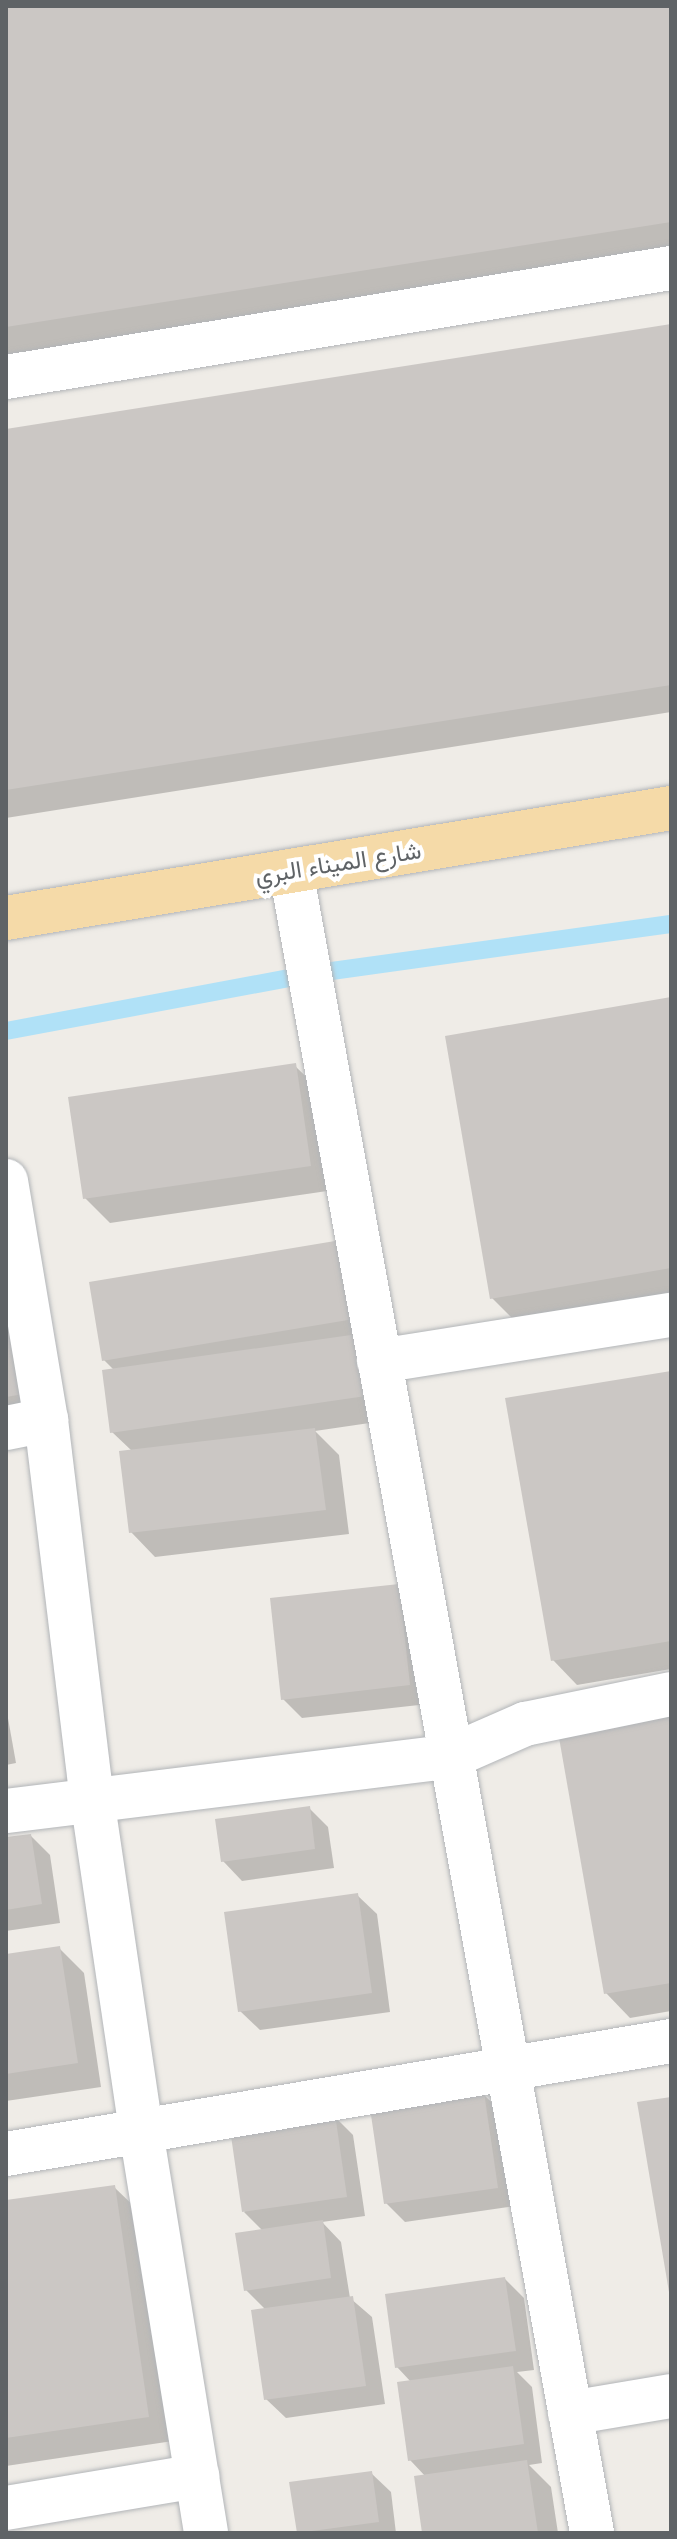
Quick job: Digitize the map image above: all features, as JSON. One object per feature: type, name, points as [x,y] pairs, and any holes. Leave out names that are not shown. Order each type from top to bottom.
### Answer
[{"type":"highway","name":"شارع الميناء البري","points":[[6,918],[671,808]]},
{"type":"street","points":[[6,377],[671,268]]},
{"type":"street","points":[[291,871],[592,2533]]},
{"type":"street","points":[[6,1181],[26,1424],[92,1798],[141,2131],[206,2533]]},
{"type":"street","points":[[379,1361],[671,1315]]},
{"type":"street","points":[[6,1811],[452,1756],[525,1724],[671,1694]]},
{"type":"street","points":[[6,2154],[671,2041]]},
{"type":"street","points":[[570,2413],[671,2396]]},
{"type":"street","points":[[6,2508],[197,2476]]},
{"type":"building","points":[[6,6],[671,6],[671,222],[6,327]]},
{"type":"building","points":[[671,324],[671,685],[6,790],[6,429]]},
{"type":"building","points":[[671,997],[671,1268],[490,1299],[445,1036]]},
{"type":"building","points":[[296,1063],[311,1166],[83,1199],[68,1097]]},
{"type":"building","points":[[341,1240],[354,1319],[102,1361],[89,1282]]},
{"type":"building","points":[[6,1269],[29,1393],[6,1397]]},
{"type":"building","points":[[358,1334],[366,1396],[110,1433],[102,1370]]},
{"type":"building","points":[[671,1371],[671,1641],[551,1661],[505,1398]]},
{"type":"building","points":[[315,1428],[326,1510],[129,1533],[119,1451]]},
{"type":"building","points":[[399,1584],[410,1685],[281,1700],[270,1598]]},
{"type":"building","points":[[671,1713],[671,1983],[604,1994],[558,1732]]},
{"type":"building","points":[[310,1806],[315,1849],[221,1862],[215,1819]]},
{"type":"building","points":[[31,1834],[42,1904],[6,1910],[6,1837]]},
{"type":"building","points":[[358,1893],[372,1993],[238,2012],[224,1912]]},
{"type":"building","points":[[60,1946],[78,2063],[6,2074],[6,1954]]},
{"type":"building","points":[[484,2092],[498,2188],[384,2204],[370,2108]]},
{"type":"building","points":[[671,2097],[671,2292],[669,2292],[637,2102]]},
{"type":"building","points":[[335,2114],[347,2197],[242,2212],[230,2129]]},
{"type":"building","points":[[115,2185],[149,2417],[6,2438],[6,2200]]},
{"type":"building","points":[[323,2220],[331,2278],[244,2291],[235,2233]]},
{"type":"building","points":[[505,2277],[516,2351],[395,2368],[385,2294]]},
{"type":"building","points":[[353,2296],[366,2386],[264,2400],[251,2310]]},
{"type":"building","points":[[513,2366],[524,2444],[408,2461],[397,2382]]},
{"type":"building","points":[[527,2460],[538,2533],[422,2533],[414,2476]]},
{"type":"building","points":[[372,2471],[379,2522],[297,2533],[289,2482]]},
{"type":"waterway","points":[[6,1031],[310,974],[671,924]]}]
